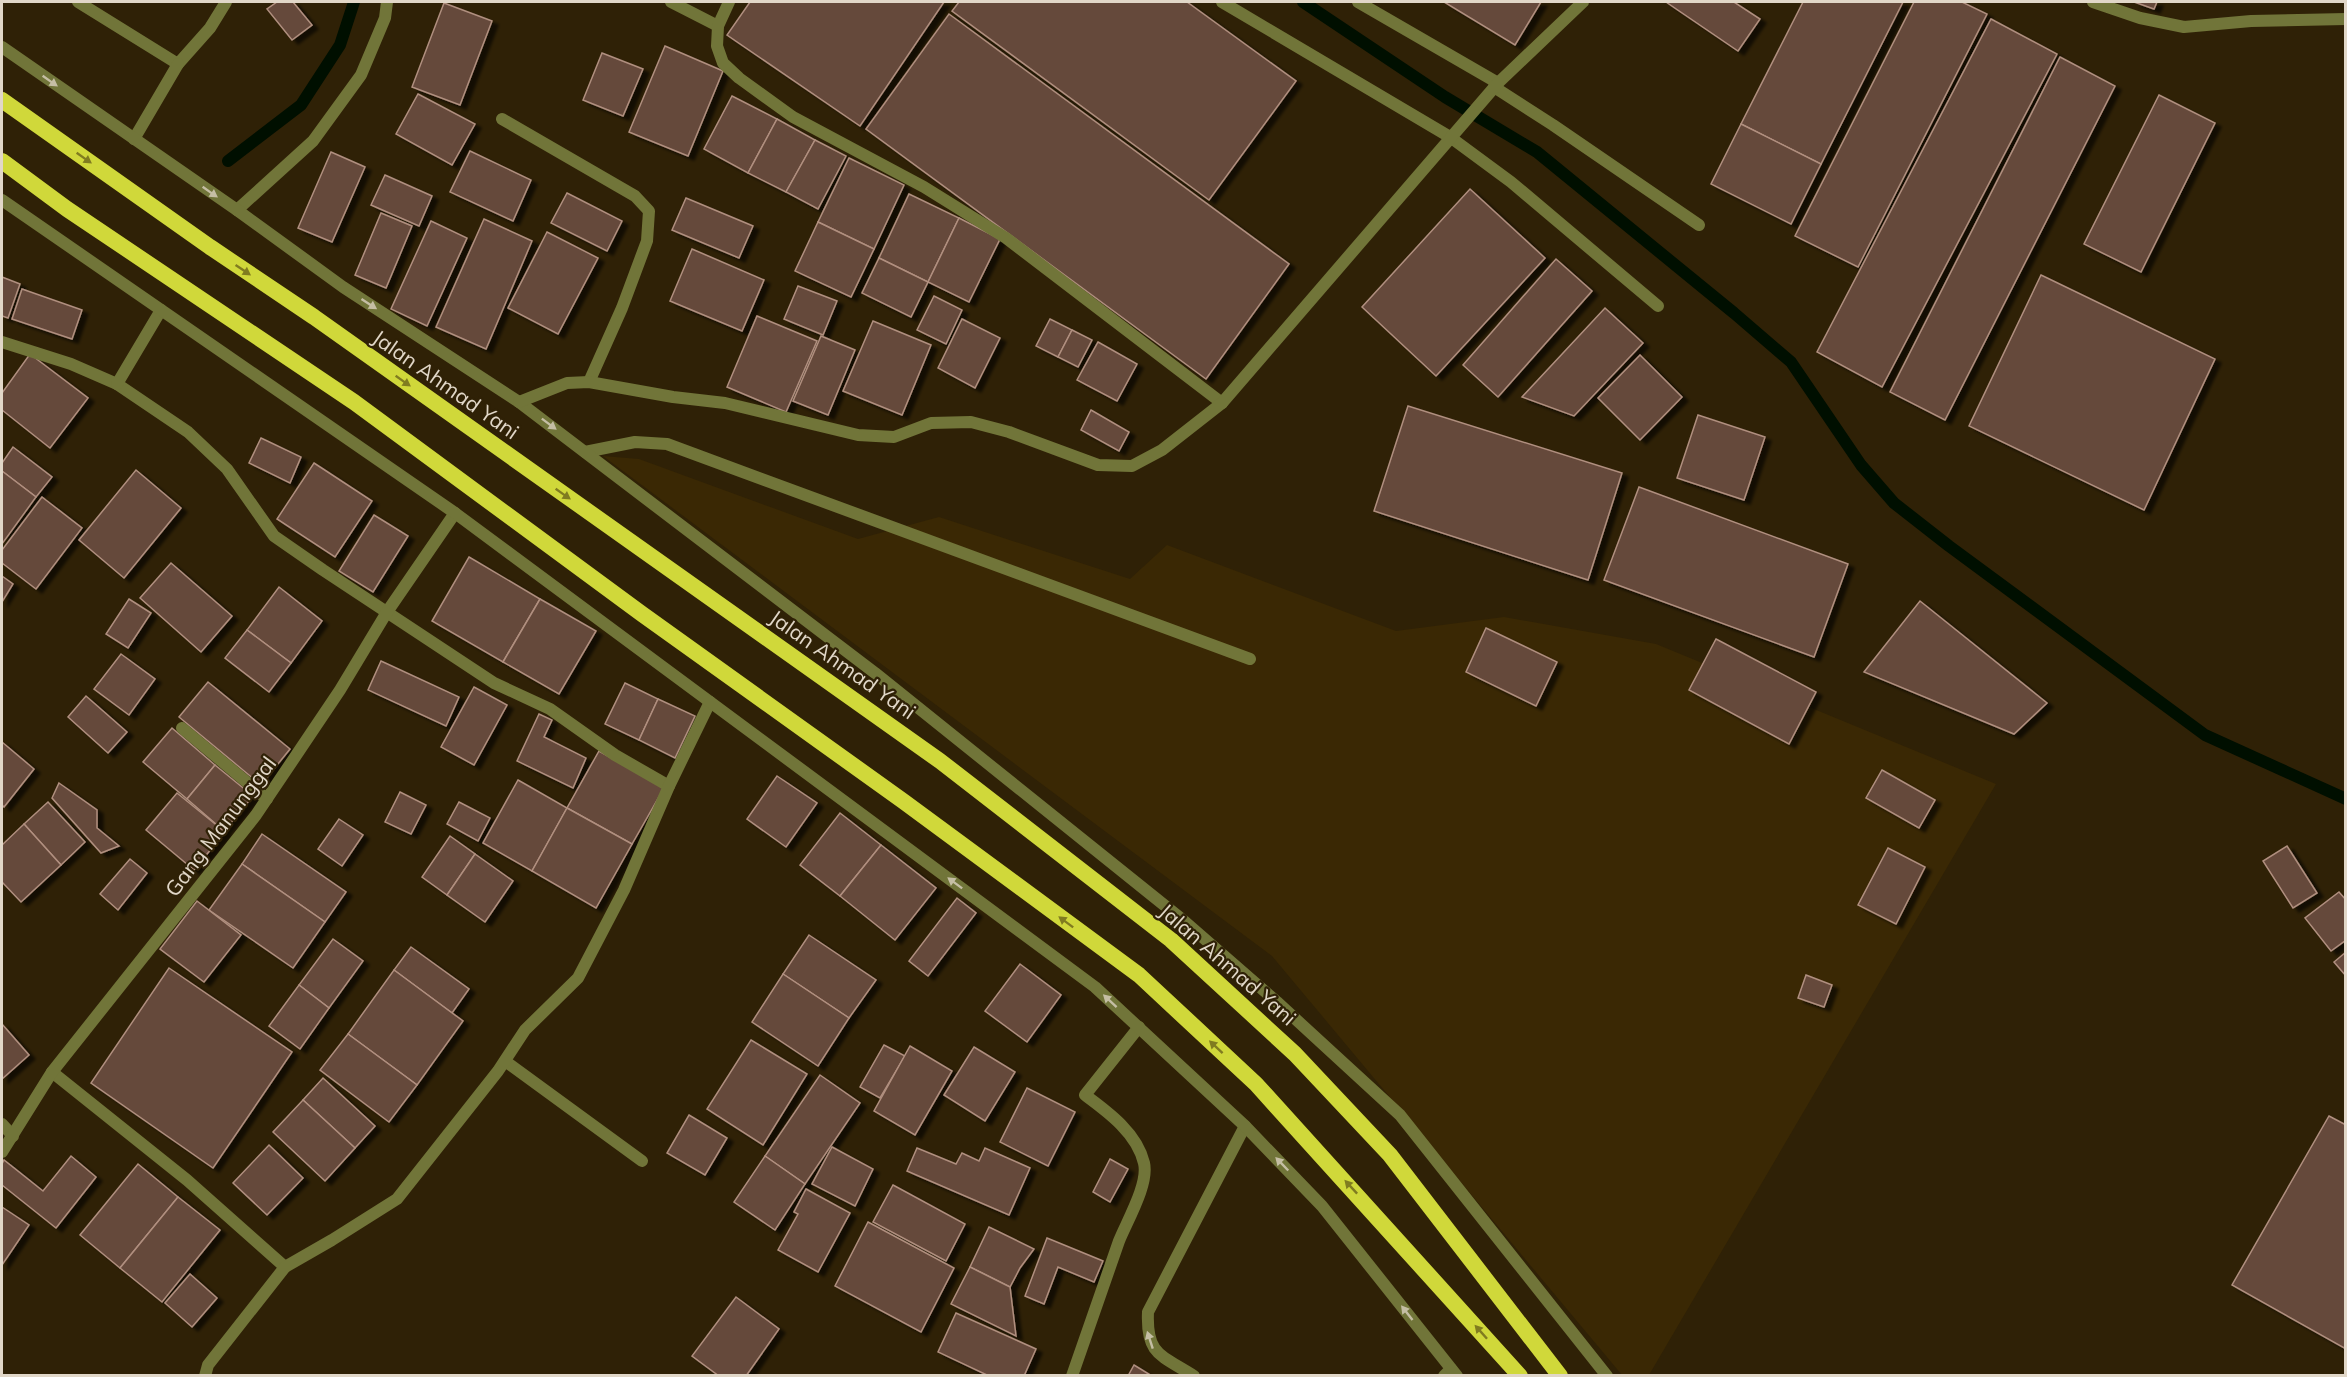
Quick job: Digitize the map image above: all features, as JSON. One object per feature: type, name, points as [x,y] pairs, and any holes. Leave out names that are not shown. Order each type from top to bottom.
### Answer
[{"type":"highway","name":"Jalan Ahmad Yani","points":[[2,100],[210,247],[314,317],[940,761],[1171,940],[1295,1054],[1390,1155],[1560,1376]]},
{"type":"highway","points":[[2,161],[68,209],[354,402],[1139,975],[1256,1084],[1520,1376]]},
{"type":"street","points":[[78,2],[178,64]]},
{"type":"street","points":[[134,139],[178,64],[210,28],[225,2]]},
{"type":"street","points":[[237,210],[313,141],[361,75],[385,18],[387,2]]},
{"type":"street","points":[[671,2],[718,26]]},
{"type":"street","points":[[729,2],[718,26],[717,46],[723,63],[739,78],[793,117],[924,188],[1006,238],[1222,403]]},
{"type":"street","points":[[1222,2],[1450,137],[1510,182],[1658,306]]},
{"type":"street","points":[[1358,2],[1553,124],[1699,225]]},
{"type":"street","points":[[519,402],[567,383],[589,382],[724,403],[858,435],[894,437],[931,423],[971,422],[1009,432],[1098,465],[1132,466],[1162,450],[1222,403],[1494,87],[1583,2]]},
{"type":"street","points":[[2093,2],[2140,18],[2184,27],[2251,21],[2346,19]]},
{"type":"street","points":[[2,47],[237,210],[343,287],[519,402],[875,673],[1184,921],[1277,1002],[1400,1115],[1607,1376]]},
{"type":"street","points":[[502,119],[635,196],[649,211],[647,241],[622,308],[589,382]]},
{"type":"street","points":[[2,200],[455,513],[1095,987],[1245,1126],[1322,1206],[1451,1373]]},
{"type":"street","points":[[117,384],[161,310]]},
{"type":"street","points":[[2,342],[71,364],[117,384],[188,432],[227,469],[274,536],[494,683],[550,709],[615,755],[669,786]]},
{"type":"street","points":[[585,452],[635,442],[667,444],[1250,659]]},
{"type":"street","name":"Gang Manunggal","points":[[2,1152],[52,1072],[235,843],[267,799],[340,690],[387,612],[455,513]]},
{"type":"street","points":[[205,1376],[208,1365],[285,1267],[333,1240],[397,1199],[505,1061],[525,1030],[578,978],[624,890],[669,786],[710,702]]},
{"type":"street","points":[[182,728],[267,799]]},
{"type":"street","points":[[1072,1376],[1120,1238],[1140,1196],[1144,1164],[1131,1137],[1112,1114],[1085,1095],[1138,1027]]},
{"type":"street","points":[[505,1061],[642,1161]]},
{"type":"street","points":[[52,1072],[187,1180],[285,1267]]},
{"type":"street","points":[[2,1124],[13,1136]]},
{"type":"street","points":[[1194,1376],[1154,1351],[1147,1333],[1148,1312],[1245,1126]]},
{"type":"shaded area","points":[[603,456],[639,459],[858,539],[939,517],[1130,579],[1167,545],[1396,631],[1504,617],[1656,644],[1996,784],[1649,1375],[1622,1375],[1272,956]]},
{"type":"building","points":[[277,2],[293,2],[312,25],[292,40],[267,9]]},
{"type":"building","points":[[750,2],[944,2],[860,126],[727,35]]},
{"type":"building","points":[[959,2],[1187,2],[1296,81],[1209,200],[952,11]]},
{"type":"building","points":[[1444,2],[1541,2],[1515,45]]},
{"type":"building","points":[[1666,2],[1734,2],[1760,19],[1738,51]]},
{"type":"building","points":[[1803,2],[1903,2],[1821,164],[1741,124]]},
{"type":"building","points":[[1914,2],[1962,2],[1987,14],[1858,267],[1795,236]]},
{"type":"building","points":[[2134,2],[2157,2],[2154,9]]},
{"type":"building","points":[[444,3],[492,21],[460,105],[412,87]]},
{"type":"building","points":[[949,14],[1289,264],[1206,379],[866,129]]},
{"type":"building","points":[[1991,19],[2057,54],[1882,387],[1817,352]]},
{"type":"building","points":[[665,46],[723,71],[688,156],[629,132]]},
{"type":"building","points":[[602,53],[643,69],[623,116],[583,100]]},
{"type":"building","points":[[2060,57],[2115,86],[1945,420],[1890,392]]},
{"type":"building","points":[[418,94],[475,124],[452,165],[396,134]]},
{"type":"building","points":[[2159,95],[2215,123],[2141,272],[2084,244]]},
{"type":"building","points":[[732,96],[777,119],[748,173],[704,149]]},
{"type":"building","points":[[777,119],[815,140],[786,192],[748,173]]},
{"type":"building","points":[[1741,124],[1821,164],[1791,224],[1711,184]]},
{"type":"building","points":[[815,140],[846,156],[818,209],[786,192]]},
{"type":"building","points":[[470,151],[531,180],[513,221],[450,192]]},
{"type":"building","points":[[331,152],[365,167],[332,242],[298,228]]},
{"type":"building","points":[[849,158],[904,185],[874,249],[818,222]]},
{"type":"building","points":[[385,175],[432,196],[419,226],[371,205]]},
{"type":"building","points":[[1470,189],[1545,258],[1436,376],[1362,307]]},
{"type":"building","points":[[567,193],[622,221],[607,251],[551,223]]},
{"type":"building","points":[[909,194],[959,218],[928,282],[879,258]]},
{"type":"building","points":[[686,198],[753,226],[739,258],[672,230]]},
{"type":"building","points":[[381,213],[412,226],[386,288],[355,275]]},
{"type":"building","points":[[959,218],[1000,239],[969,302],[928,282]]},
{"type":"building","points":[[484,219],[532,241],[486,349],[436,327]]},
{"type":"building","points":[[431,221],[467,238],[427,326],[391,309]]},
{"type":"building","points":[[818,222],[874,249],[851,297],[795,271]]},
{"type":"building","points":[[547,232],[598,258],[558,334],[508,308]]},
{"type":"building","points":[[692,249],[764,280],[742,331],[670,301]]},
{"type":"building","points":[[879,258],[928,282],[911,317],[862,293]]},
{"type":"building","points":[[1556,259],[1592,291],[1498,397],[1463,365]]},
{"type":"building","points":[[2041,275],[2215,359],[2144,510],[1969,426]]},
{"type":"building","points":[[2,277],[20,284],[8,318],[2,316]]},
{"type":"building","points":[[798,286],[837,301],[823,335],[784,319]]},
{"type":"building","points":[[22,289],[82,310],[72,339],[12,319]]},
{"type":"building","points":[[934,296],[962,310],[946,344],[917,330]]},
{"type":"building","points":[[1605,308],[1643,343],[1574,416],[1522,397]]},
{"type":"building","points":[[757,316],[817,341],[786,412],[727,387]]},
{"type":"building","points":[[962,319],[1000,338],[975,388],[938,368]]},
{"type":"building","points":[[1050,319],[1072,330],[1058,357],[1036,346]]},
{"type":"building","points":[[873,321],[931,345],[902,415],[843,391]]},
{"type":"building","points":[[1072,330],[1092,340],[1078,367],[1058,357]]},
{"type":"building","points":[[821,336],[855,350],[828,415],[793,401]]},
{"type":"building","points":[[1098,342],[1137,364],[1117,401],[1077,380]]},
{"type":"building","points":[[30,354],[88,398],[50,448],[2,410],[2,393]]},
{"type":"building","points":[[1640,355],[1682,397],[1640,440],[1598,398]]},
{"type":"building","points":[[1408,406],[1622,473],[1588,580],[1374,511]]},
{"type":"building","points":[[1091,410],[1129,432],[1119,451],[1081,430]]},
{"type":"building","points":[[1698,415],[1765,437],[1744,500],[1677,478]]},
{"type":"building","points":[[261,438],[301,457],[290,483],[249,463]]},
{"type":"building","points":[[13,447],[52,477],[36,497],[2,471],[2,463]]},
{"type":"building","points":[[314,463],[372,501],[335,557],[277,519]]},
{"type":"building","points":[[136,470],[181,508],[124,578],[79,540]]},
{"type":"building","points":[[2,471],[36,497],[2,544]]},
{"type":"building","points":[[1639,487],[1848,564],[1814,657],[1604,580]]},
{"type":"building","points":[[42,497],[82,528],[36,589],[2,563],[2,550]]},
{"type":"building","points":[[374,515],[408,536],[373,592],[339,571]]},
{"type":"building","points":[[469,557],[540,599],[503,662],[432,621]]},
{"type":"building","points":[[171,563],[232,616],[201,652],[140,598]]},
{"type":"building","points":[[2,576],[13,584],[2,602]]},
{"type":"building","points":[[279,587],[322,621],[291,663],[247,630]]},
{"type":"building","points":[[129,599],[151,613],[128,648],[106,634]]},
{"type":"building","points":[[540,599],[596,631],[559,694],[503,662]]},
{"type":"building","points":[[1920,601],[2047,703],[2014,734],[1864,672]]},
{"type":"building","points":[[1486,628],[1557,662],[1536,706],[1466,672]]},
{"type":"building","points":[[247,630],[291,663],[269,692],[225,658]]},
{"type":"building","points":[[1716,639],[1816,692],[1789,744],[1689,690]]},
{"type":"building","points":[[121,654],[155,679],[129,715],[94,689]]},
{"type":"building","points":[[381,661],[459,697],[446,726],[368,690]]},
{"type":"building","points":[[208,682],[290,749],[261,785],[179,717]]},
{"type":"building","points":[[625,683],[658,699],[639,740],[605,724]]},
{"type":"building","points":[[474,687],[507,705],[474,765],[441,747]]},
{"type":"building","points":[[86,696],[127,732],[108,753],[68,717]]},
{"type":"building","points":[[658,699],[695,716],[675,758],[639,740]]},
{"type":"building","points":[[539,714],[552,720],[544,737],[586,758],[573,788],[517,761]]},
{"type":"building","points":[[172,728],[215,765],[187,799],[143,762]]},
{"type":"building","points":[[2,742],[34,769],[4,807],[2,805]]},
{"type":"building","points":[[599,751],[664,788],[632,844],[567,808]]},
{"type":"building","points":[[215,765],[253,796],[224,831],[187,799]]},
{"type":"building","points":[[1882,770],[1935,800],[1919,828],[1866,798]]},
{"type":"building","points":[[777,776],[817,803],[786,847],[747,819]]},
{"type":"building","points":[[518,780],[567,808],[532,871],[483,843]]},
{"type":"building","points":[[59,783],[97,810],[97,828],[119,846],[101,853],[52,798]]},
{"type":"building","points":[[400,792],[426,805],[411,834],[385,822]]},
{"type":"building","points":[[177,793],[225,832],[194,870],[146,830]]},
{"type":"building","points":[[48,802],[85,842],[61,865],[24,824]]},
{"type":"building","points":[[459,802],[490,818],[478,841],[447,824]]},
{"type":"building","points":[[567,808],[632,844],[596,908],[532,871]]},
{"type":"building","points":[[840,813],[881,845],[840,896],[800,865]]},
{"type":"building","points":[[339,819],[363,835],[342,866],[318,849]]},
{"type":"building","points":[[24,824],[61,865],[21,902],[2,882],[2,845]]},
{"type":"building","points":[[262,834],[346,892],[325,922],[242,864]]},
{"type":"building","points":[[450,836],[475,854],[447,895],[422,877]]},
{"type":"building","points":[[881,845],[936,888],[895,940],[840,896]]},
{"type":"building","points":[[2287,846],[2317,893],[2293,908],[2263,861]]},
{"type":"building","points":[[1888,848],[1925,867],[1896,924],[1858,905]]},
{"type":"building","points":[[475,854],[513,881],[485,922],[447,895]]},
{"type":"building","points":[[130,859],[147,873],[118,910],[100,894]]},
{"type":"building","points":[[242,864],[325,922],[293,968],[209,910]]},
{"type":"building","points":[[2339,892],[2346,900],[2346,940],[2331,951],[2305,918]]},
{"type":"building","points":[[957,898],[976,913],[928,976],[909,961]]},
{"type":"building","points":[[197,901],[241,935],[204,982],[160,949]]},
{"type":"building","points":[[809,935],[876,980],[849,1018],[783,974]]},
{"type":"building","points":[[333,939],[363,961],[329,1008],[299,985]]},
{"type":"building","points":[[411,947],[469,989],[452,1013],[394,970]]},
{"type":"building","points":[[2346,952],[2346,976],[2334,962]]},
{"type":"building","points":[[1020,964],[1061,995],[1027,1042],[985,1011]]},
{"type":"building","points":[[169,968],[292,1052],[213,1168],[91,1083]]},
{"type":"building","points":[[394,970],[463,1021],[417,1085],[348,1034]]},
{"type":"building","points":[[783,974],[849,1018],[818,1066],[752,1022]]},
{"type":"building","points":[[1806,975],[1832,985],[1824,1007],[1798,998]]},
{"type":"building","points":[[299,985],[329,1008],[300,1049],[269,1026]]},
{"type":"building","points":[[2,1024],[29,1055],[2,1079]]},
{"type":"building","points":[[348,1034],[417,1085],[389,1122],[320,1070]]},
{"type":"building","points":[[751,1040],[807,1074],[763,1145],[707,1109]]},
{"type":"building","points":[[884,1045],[905,1056],[880,1098],[860,1087]]},
{"type":"building","points":[[910,1046],[952,1071],[915,1135],[874,1111]]},
{"type":"building","points":[[974,1047],[1015,1072],[985,1121],[944,1095]]},
{"type":"building","points":[[820,1075],[860,1103],[805,1184],[765,1156]]},
{"type":"building","points":[[323,1078],[375,1126],[355,1148],[303,1100]]},
{"type":"building","points":[[1027,1088],[1075,1112],[1048,1166],[1000,1142]]},
{"type":"building","points":[[303,1100],[355,1148],[325,1181],[273,1132]]},
{"type":"building","points":[[689,1115],[727,1138],[705,1175],[667,1153]]},
{"type":"building","points":[[2329,1116],[2346,1125],[2346,1349],[2232,1285]]},
{"type":"building","points":[[269,1145],[303,1178],[267,1215],[233,1183]]},
{"type":"building","points":[[832,1147],[873,1169],[855,1206],[812,1184]]},
{"type":"building","points":[[917,1148],[956,1164],[962,1153],[979,1161],[985,1148],[1030,1168],[1009,1215],[907,1171]]},
{"type":"building","points":[[71,1156],[96,1177],[56,1228],[2,1185],[4,1160],[43,1191]]},
{"type":"building","points":[[765,1156],[805,1184],[775,1230],[734,1202]]},
{"type":"building","points":[[1110,1159],[1128,1169],[1110,1202],[1093,1192]]},
{"type":"building","points":[[138,1164],[178,1197],[120,1268],[80,1235]]},
{"type":"building","points":[[893,1185],[965,1224],[946,1261],[873,1222]]},
{"type":"building","points":[[806,1189],[850,1213],[818,1272],[778,1250],[798,1214],[794,1212]]},
{"type":"building","points":[[178,1197],[220,1230],[162,1302],[120,1268]]},
{"type":"building","points":[[2,1207],[29,1225],[2,1265]]},
{"type":"building","points":[[868,1222],[954,1268],[921,1332],[835,1286]]},
{"type":"building","points":[[989,1227],[1034,1249],[1010,1287],[970,1267]]},
{"type":"building","points":[[1047,1238],[1103,1261],[1094,1282],[1058,1267],[1044,1304],[1025,1296]]},
{"type":"building","points":[[970,1267],[1010,1287],[1016,1336],[951,1304]]},
{"type":"building","points":[[190,1274],[217,1298],[192,1327],[165,1303]]},
{"type":"building","points":[[736,1297],[779,1329],[746,1376],[719,1376],[692,1356]]},
{"type":"building","points":[[956,1313],[1036,1349],[1024,1376],[989,1376],[938,1352]]},
{"type":"building","points":[[1134,1365],[1152,1376],[1128,1376]]},
{"type":"waterway","points":[[228,161],[301,105],[340,45],[354,2]]},
{"type":"waterway","points":[[1303,2],[1445,97],[1537,152],[1734,313],[1791,362],[1861,465],[1894,503],[1949,546],[2205,735],[2346,799]]}]
